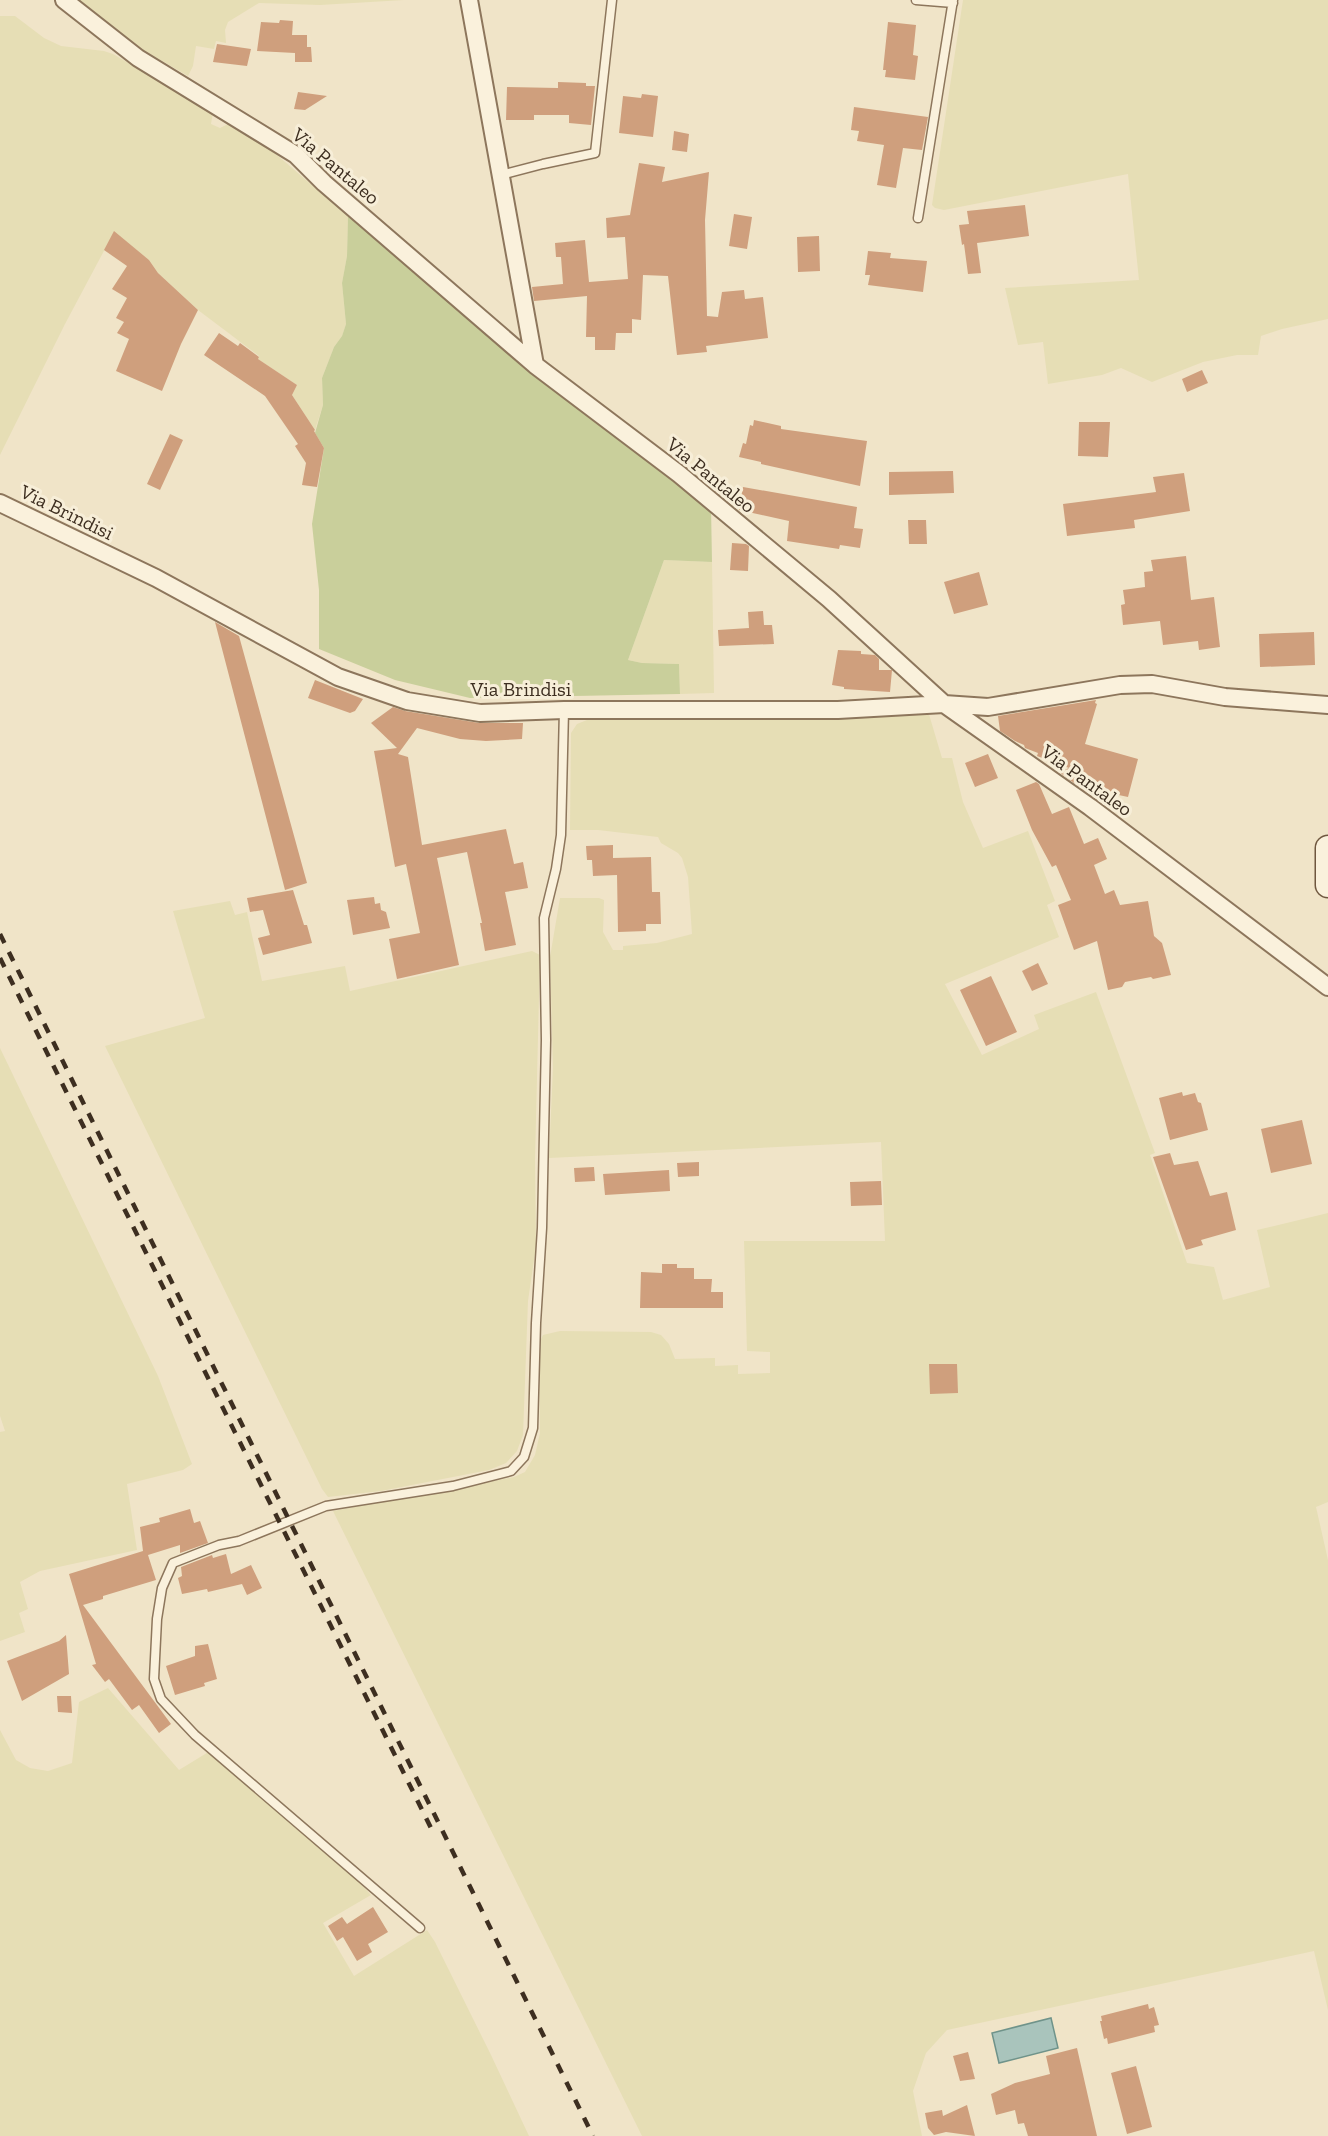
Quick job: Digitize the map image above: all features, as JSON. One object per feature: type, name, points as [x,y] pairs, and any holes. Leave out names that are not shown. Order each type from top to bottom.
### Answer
[{"type":"main road","points":[[1328,848],[1328,885]]},
{"type":"street","name":"Via Pantaleo","points":[[64,0],[138,58],[296,155],[324,183],[535,366],[679,474],[829,599],[944,704],[1090,807],[1328,987]]},
{"type":"street","points":[[469,0],[535,366]]},
{"type":"street","name":"Via Brindisi","points":[[0,503],[156,578],[338,677],[407,701],[480,714],[564,710],[838,710],[944,704],[988,707],[1120,685],[1152,684],[1225,697],[1328,705]]},
{"type":"lane","points":[[501,175],[595,153],[612,0]]},
{"type":"lane","points":[[916,0],[953,2],[918,218]]},
{"type":"lane","points":[[420,1929],[195,1735],[161,1699],[154,1679],[157,1619],[162,1588],[173,1563],[219,1545],[239,1541],[326,1506],[453,1486],[511,1471],[524,1457],[533,1428],[542,1228],[546,1040],[544,918],[556,869],[561,836],[564,710]]},
{"type":"shaded area","points":[[75,0],[404,0],[320,5],[259,3],[228,22],[225,30],[226,43],[216,41],[214,49],[196,46],[193,66],[188,76],[119,36]]},
{"type":"shaded area","points":[[963,0],[1328,0],[1328,319],[1261,336],[1258,355],[1237,355],[1203,362],[1152,382],[1121,368],[1102,375],[1048,384],[1043,342],[1018,345],[1005,288],[1139,280],[1128,174],[944,210],[932,205]]},
{"type":"shaded area","points":[[0,16],[15,16],[44,38],[61,46],[113,54],[213,112],[211,124],[220,128],[230,123],[277,155],[348,216],[347,256],[342,283],[346,324],[322,378],[323,405],[315,430],[292,395],[297,385],[258,359],[259,356],[198,310],[158,273],[149,260],[114,232],[0,455]]},
{"type":"shaded area","points":[[664,560],[712,562],[714,693],[680,694],[679,664],[642,663],[628,660]]},
{"type":"shaded area","points":[[928,711],[942,758],[952,758],[963,802],[983,848],[1028,831],[1055,901],[1047,905],[1059,937],[945,984],[982,1055],[1039,1029],[1034,1015],[1096,992],[1155,1153],[1150,1155],[1187,1263],[1214,1267],[1223,1300],[1270,1287],[1257,1230],[1328,1213],[1328,1502],[1316,1507],[1328,1560],[1328,2010],[1314,1951],[947,2030],[926,2053],[913,2091],[922,2136],[642,2136],[333,1511],[514,1477],[525,1472],[535,1455],[540,1433],[539,1344],[543,1335],[560,1331],[651,1332],[661,1335],[669,1344],[675,1359],[715,1358],[715,1366],[738,1365],[738,1374],[770,1373],[770,1352],[747,1351],[744,1241],[885,1241],[881,1142],[549,1158],[553,1067],[550,957],[560,898],[604,900],[603,932],[613,950],[623,950],[623,946],[657,943],[692,934],[688,877],[678,853],[661,843],[658,837],[598,830],[570,830],[571,733],[577,724],[587,720],[770,718]]},
{"type":"shaded area","points":[[230,901],[235,915],[247,912],[262,981],[345,966],[350,991],[532,951],[540,955],[535,1160],[536,1246],[528,1301],[523,1435],[517,1451],[506,1463],[489,1470],[381,1491],[328,1497],[322,1489],[105,1046],[205,1018],[173,911]]},
{"type":"shaded area","points":[[0,1048],[158,1376],[192,1464],[183,1470],[127,1484],[137,1550],[40,1571],[20,1582],[28,1609],[19,1613],[25,1632],[0,1641],[0,1432],[5,1431],[0,1416]]},
{"type":"shaded area","points":[[108,1688],[179,1770],[210,1751],[349,1871],[371,1895],[323,1923],[354,1976],[427,1930],[491,2055],[529,2136],[0,2136],[0,1730],[16,1760],[30,1768],[48,1771],[72,1763],[79,1702]]},
{"type":"green space","points":[[348,216],[434,290],[711,506],[712,562],[664,560],[628,660],[642,663],[679,664],[680,694],[470,698],[395,680],[319,649],[319,590],[312,524],[324,448],[315,433],[323,405],[322,378],[346,324],[342,283],[347,256]]},
{"type":"water","points":[[1051,2018],[1058,2048],[999,2063],[992,2033]]},
{"type":"building","points":[[280,20],[293,21],[292,35],[307,35],[307,47],[311,47],[312,62],[295,62],[295,53],[257,51],[261,22],[279,23]]},
{"type":"building","points":[[888,22],[916,25],[913,55],[918,56],[915,80],[885,77],[886,70],[883,70]]},
{"type":"building","points":[[217,44],[251,49],[247,66],[213,62]]},
{"type":"building","points":[[558,82],[586,83],[586,86],[595,86],[591,125],[569,123],[569,115],[534,115],[534,120],[506,120],[507,87],[558,88]]},
{"type":"building","points":[[298,92],[327,96],[305,110],[294,109]]},
{"type":"building","points":[[642,94],[658,96],[653,137],[619,133],[623,96],[641,98]]},
{"type":"building","points":[[854,107],[928,117],[922,150],[903,148],[896,188],[877,185],[884,145],[857,141],[859,131],[851,130]]},
{"type":"building","points":[[674,131],[689,134],[687,152],[672,150]]},
{"type":"building","points":[[639,163],[665,167],[662,182],[709,172],[705,220],[707,316],[718,317],[722,292],[744,290],[745,299],[763,297],[768,338],[706,346],[707,352],[677,355],[668,276],[643,275],[641,320],[632,319],[632,333],[616,333],[615,350],[595,350],[595,337],[586,337],[587,296],[534,301],[532,287],[563,284],[561,257],[556,257],[555,243],[585,240],[589,282],[628,279],[625,237],[607,238],[606,218],[630,215]]},
{"type":"building","points":[[1025,205],[1029,236],[977,243],[981,273],[968,274],[959,225],[969,224],[967,211]]},
{"type":"building","points":[[734,214],[752,217],[747,249],[729,246]]},
{"type":"building","points":[[114,231],[149,260],[158,273],[198,310],[162,391],[116,371],[129,339],[117,333],[124,322],[116,318],[127,298],[112,289],[127,266],[104,250]]},
{"type":"building","points":[[819,236],[820,271],[798,272],[797,237]]},
{"type":"building","points":[[868,251],[891,253],[890,258],[927,261],[923,292],[868,285],[870,275],[865,275]]},
{"type":"building","points":[[219,333],[238,346],[240,343],[259,357],[258,359],[297,385],[292,395],[324,448],[317,487],[302,485],[306,463],[295,446],[298,444],[265,396],[204,355]]},
{"type":"building","points":[[1202,370],[1208,383],[1187,392],[1182,379]]},
{"type":"building","points":[[754,420],[781,426],[781,429],[867,441],[860,486],[739,457],[743,443],[746,444],[750,425],[753,426]]},
{"type":"building","points":[[1079,422],[1110,422],[1108,457],[1078,456]]},
{"type":"building","points":[[170,434],[183,440],[160,490],[147,484]]},
{"type":"building","points":[[953,471],[954,493],[889,495],[889,472]]},
{"type":"building","points":[[1184,473],[1190,511],[1134,520],[1135,528],[1067,536],[1063,504],[1156,492],[1153,477]]},
{"type":"building","points":[[743,487],[857,507],[854,528],[863,529],[860,548],[840,545],[839,549],[787,541],[789,521],[739,510]]},
{"type":"building","points":[[908,520],[926,520],[927,544],[909,544]]},
{"type":"building","points":[[732,543],[749,546],[748,571],[730,570]]},
{"type":"building","points":[[1186,556],[1191,600],[1214,597],[1220,647],[1199,650],[1198,641],[1163,645],[1160,621],[1123,625],[1121,605],[1125,604],[1123,590],[1145,587],[1144,572],[1153,571],[1151,560]]},
{"type":"building","points":[[979,572],[988,605],[954,614],[944,582]]},
{"type":"building","points":[[763,611],[764,625],[772,625],[774,644],[719,646],[718,630],[749,628],[748,612]]},
{"type":"building","points":[[215,622],[239,636],[307,883],[285,890]]},
{"type":"building","points":[[1314,632],[1315,665],[1260,667],[1259,634]]},
{"type":"building","points":[[838,650],[861,651],[861,654],[875,655],[879,659],[879,670],[892,670],[890,692],[844,689],[844,687],[832,685]]},
{"type":"building","points":[[315,680],[363,699],[355,711],[350,713],[308,698]]},
{"type":"building","points":[[1096,700],[1097,704],[1085,744],[1138,759],[1128,797],[1114,794],[1113,798],[1085,791],[1059,772],[1069,768],[1037,756],[1038,753],[1025,748],[1024,745],[1000,731],[998,716]]},
{"type":"building","points":[[393,707],[479,723],[523,723],[522,739],[486,741],[460,739],[417,728],[398,754],[408,757],[422,845],[506,829],[514,864],[523,862],[528,888],[505,892],[516,945],[485,951],[480,923],[482,923],[467,852],[437,858],[459,965],[397,979],[389,939],[420,933],[406,864],[395,867],[374,751],[397,748],[371,723]]},
{"type":"building","points":[[988,754],[998,778],[975,787],[965,763]]},
{"type":"building","points":[[1036,782],[1052,814],[1069,807],[1084,844],[1098,838],[1107,859],[1094,865],[1105,894],[1114,890],[1120,905],[1148,901],[1154,936],[1162,943],[1171,975],[1125,982],[1122,987],[1108,990],[1097,941],[1074,950],[1058,905],[1071,900],[1056,865],[1052,867],[1032,830],[1016,790]]},
{"type":"building","points":[[613,845],[613,858],[651,857],[652,892],[660,892],[661,924],[646,924],[646,931],[618,932],[617,875],[593,876],[592,860],[587,860],[586,846]]},
{"type":"building","points":[[293,890],[312,943],[263,955],[258,938],[270,935],[263,910],[250,912],[247,898]]},
{"type":"building","points":[[374,897],[375,904],[380,903],[381,910],[386,912],[390,928],[353,935],[347,900]]},
{"type":"building","points":[[1038,963],[1048,984],[1032,991],[1022,971]]},
{"type":"building","points":[[991,976],[1017,1032],[986,1046],[960,990]]},
{"type":"building","points":[[1182,1092],[1183,1096],[1195,1093],[1198,1102],[1201,1103],[1208,1130],[1170,1140],[1159,1098]]},
{"type":"building","points":[[1302,1120],[1312,1164],[1271,1173],[1261,1129]]},
{"type":"building","points":[[1170,1153],[1174,1165],[1198,1161],[1210,1196],[1227,1192],[1236,1230],[1201,1240],[1203,1245],[1186,1250],[1153,1157]]},
{"type":"building","points":[[699,1162],[699,1176],[678,1177],[677,1163]]},
{"type":"building","points":[[594,1167],[595,1181],[575,1182],[574,1168]]},
{"type":"building","points":[[669,1170],[670,1191],[605,1195],[603,1174]]},
{"type":"building","points":[[881,1181],[882,1205],[851,1206],[850,1182]]},
{"type":"building","points":[[662,1264],[677,1264],[677,1268],[694,1268],[694,1279],[712,1279],[711,1292],[723,1292],[723,1308],[640,1308],[641,1272],[662,1273]]},
{"type":"building","points":[[929,1364],[957,1364],[958,1393],[930,1394]]},
{"type":"building","points":[[190,1509],[194,1523],[200,1521],[208,1543],[180,1553],[180,1545],[148,1555],[156,1580],[103,1596],[103,1599],[83,1605],[171,1724],[159,1733],[139,1705],[132,1710],[109,1679],[105,1682],[92,1665],[96,1664],[69,1574],[143,1551],[140,1527],[160,1522],[159,1518]]},
{"type":"building","points":[[226,1554],[231,1574],[251,1565],[262,1588],[247,1595],[242,1584],[208,1592],[207,1589],[182,1594],[178,1578],[182,1576],[181,1567],[212,1555],[213,1558]]},
{"type":"building","points":[[66,1635],[69,1674],[22,1701],[7,1661],[59,1641]]},
{"type":"building","points":[[208,1644],[217,1679],[204,1683],[205,1686],[175,1695],[166,1666],[195,1656],[195,1646]]},
{"type":"building","points":[[57,1696],[71,1696],[72,1713],[58,1712]]},
{"type":"building","points":[[373,1907],[388,1932],[368,1944],[372,1952],[357,1961],[343,1937],[337,1941],[328,1926],[342,1917],[347,1924]]},
{"type":"building","points":[[1148,2004],[1149,2009],[1154,2007],[1159,2025],[1154,2026],[1155,2032],[1108,2044],[1107,2038],[1104,2039],[1101,2016]]},
{"type":"building","points":[[1077,2048],[1097,2136],[1028,2136],[1024,2123],[1018,2124],[1015,2110],[996,2115],[991,2094],[1015,2083],[1050,2074],[1046,2056]]},
{"type":"building","points":[[968,2052],[975,2079],[960,2081],[953,2056]]},
{"type":"building","points":[[1136,2066],[1152,2127],[1127,2134],[1111,2073]]},
{"type":"building","points":[[967,2105],[975,2136],[946,2132],[934,2135],[928,2128],[925,2113],[942,2110],[943,2116]]},
{"type":"railway","points":[[0,934],[593,2136]]},
{"type":"railway","points":[[0,958],[433,1832]]}]
